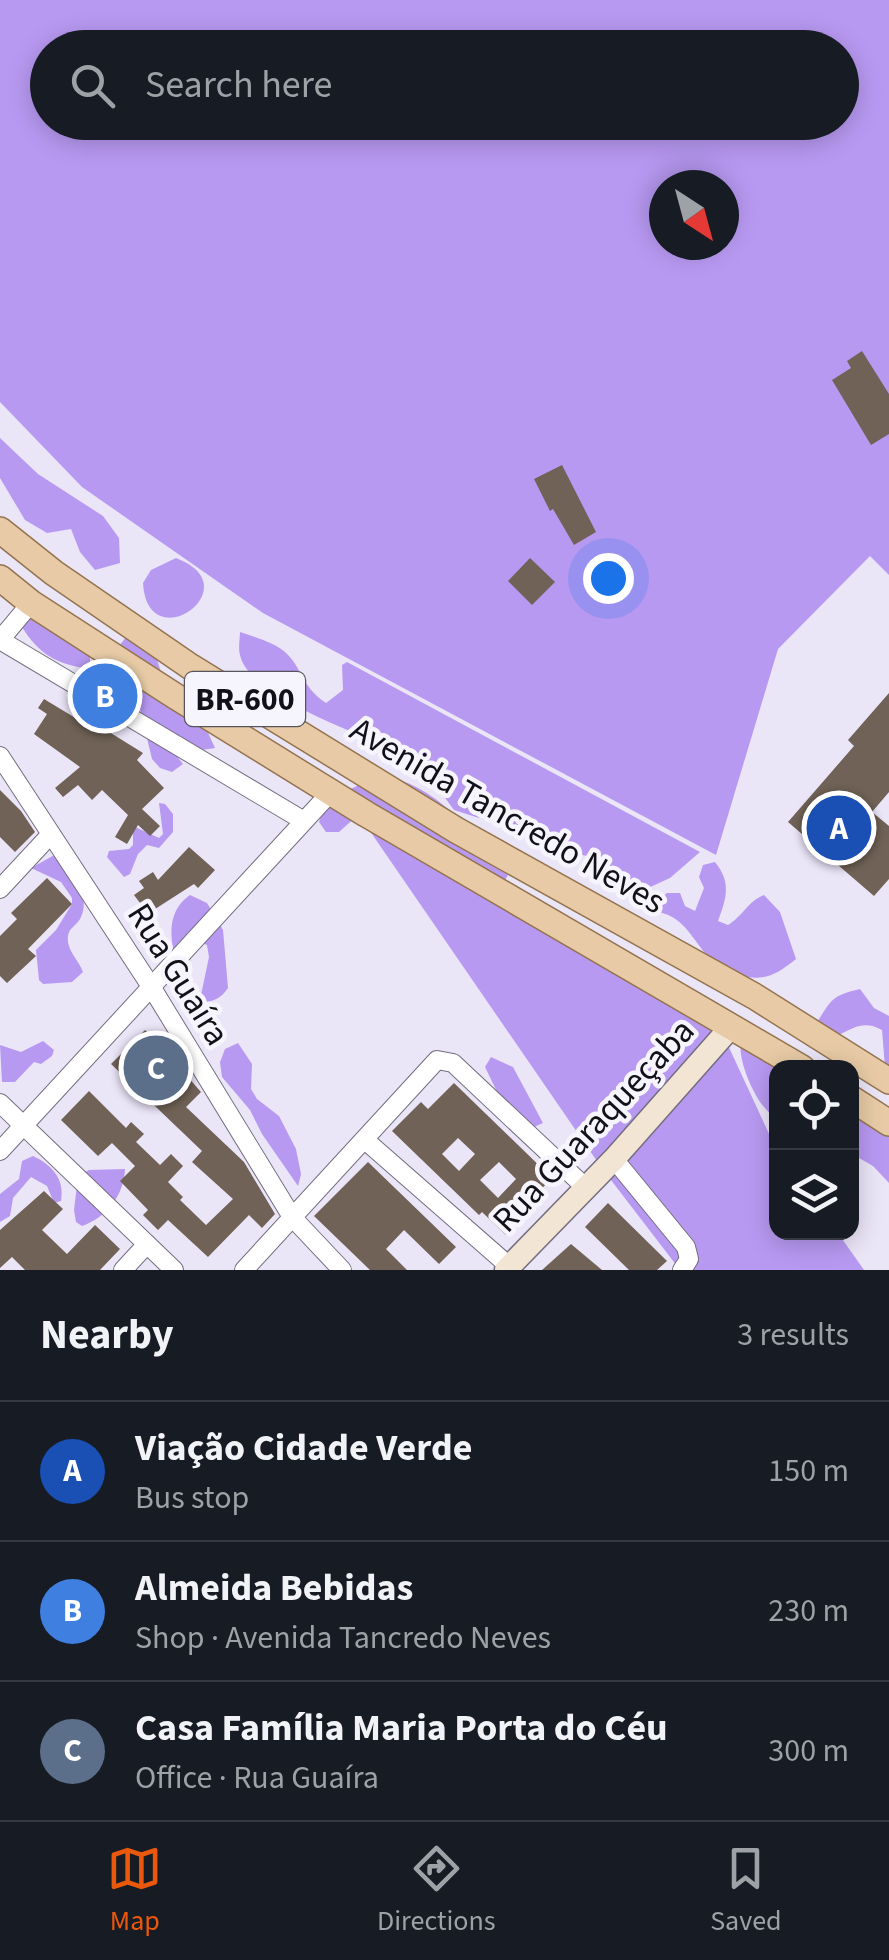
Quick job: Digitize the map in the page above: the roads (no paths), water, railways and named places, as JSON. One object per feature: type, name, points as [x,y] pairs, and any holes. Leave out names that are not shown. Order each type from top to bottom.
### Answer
[{"type":"main road","name":"Avenida Tancredo Neves","points":[[0,530],[54,573],[192,666],[456,830],[754,996],[889,1081]]},
{"type":"main road","name":"Avenida Tancredo Neves","points":[[0,578],[31,603],[331,792],[789,1060]]},
{"type":"main road","points":[[636,972],[646,948],[654,940]]},
{"type":"main road","name":"Rua Guaraqueçaba","points":[[508,1268],[614,1159],[730,1028]]},
{"type":"main road","points":[[859,1091],[889,1108]]},
{"type":"main road","points":[[859,1104],[889,1123]]},
{"type":"street","points":[[31,603],[0,640],[304,821]]},
{"type":"street","name":"Rua Guaíra","points":[[0,756],[152,988],[292,1217],[342,1270]]},
{"type":"street","points":[[0,1151],[331,792]]},
{"type":"street","points":[[0,889],[50,834]]},
{"type":"street","points":[[244,1270],[437,1060],[453,1063],[585,1187]]},
{"type":"street","points":[[0,1103],[174,1270]]},
{"type":"street","points":[[365,1140],[508,1268]]},
{"type":"street","points":[[614,1159],[686,1247],[685,1265]]},
{"type":"street","points":[[123,1270],[148,1244]]},
{"type":"place","name":"Almeida Bebidas","points":[[105,696]]},
{"type":"place","name":"Viação Cidade Verde","points":[[839,828]]},
{"type":"place","name":"Casa Família Maria Porta do Céu","points":[[156,1068]]}]
